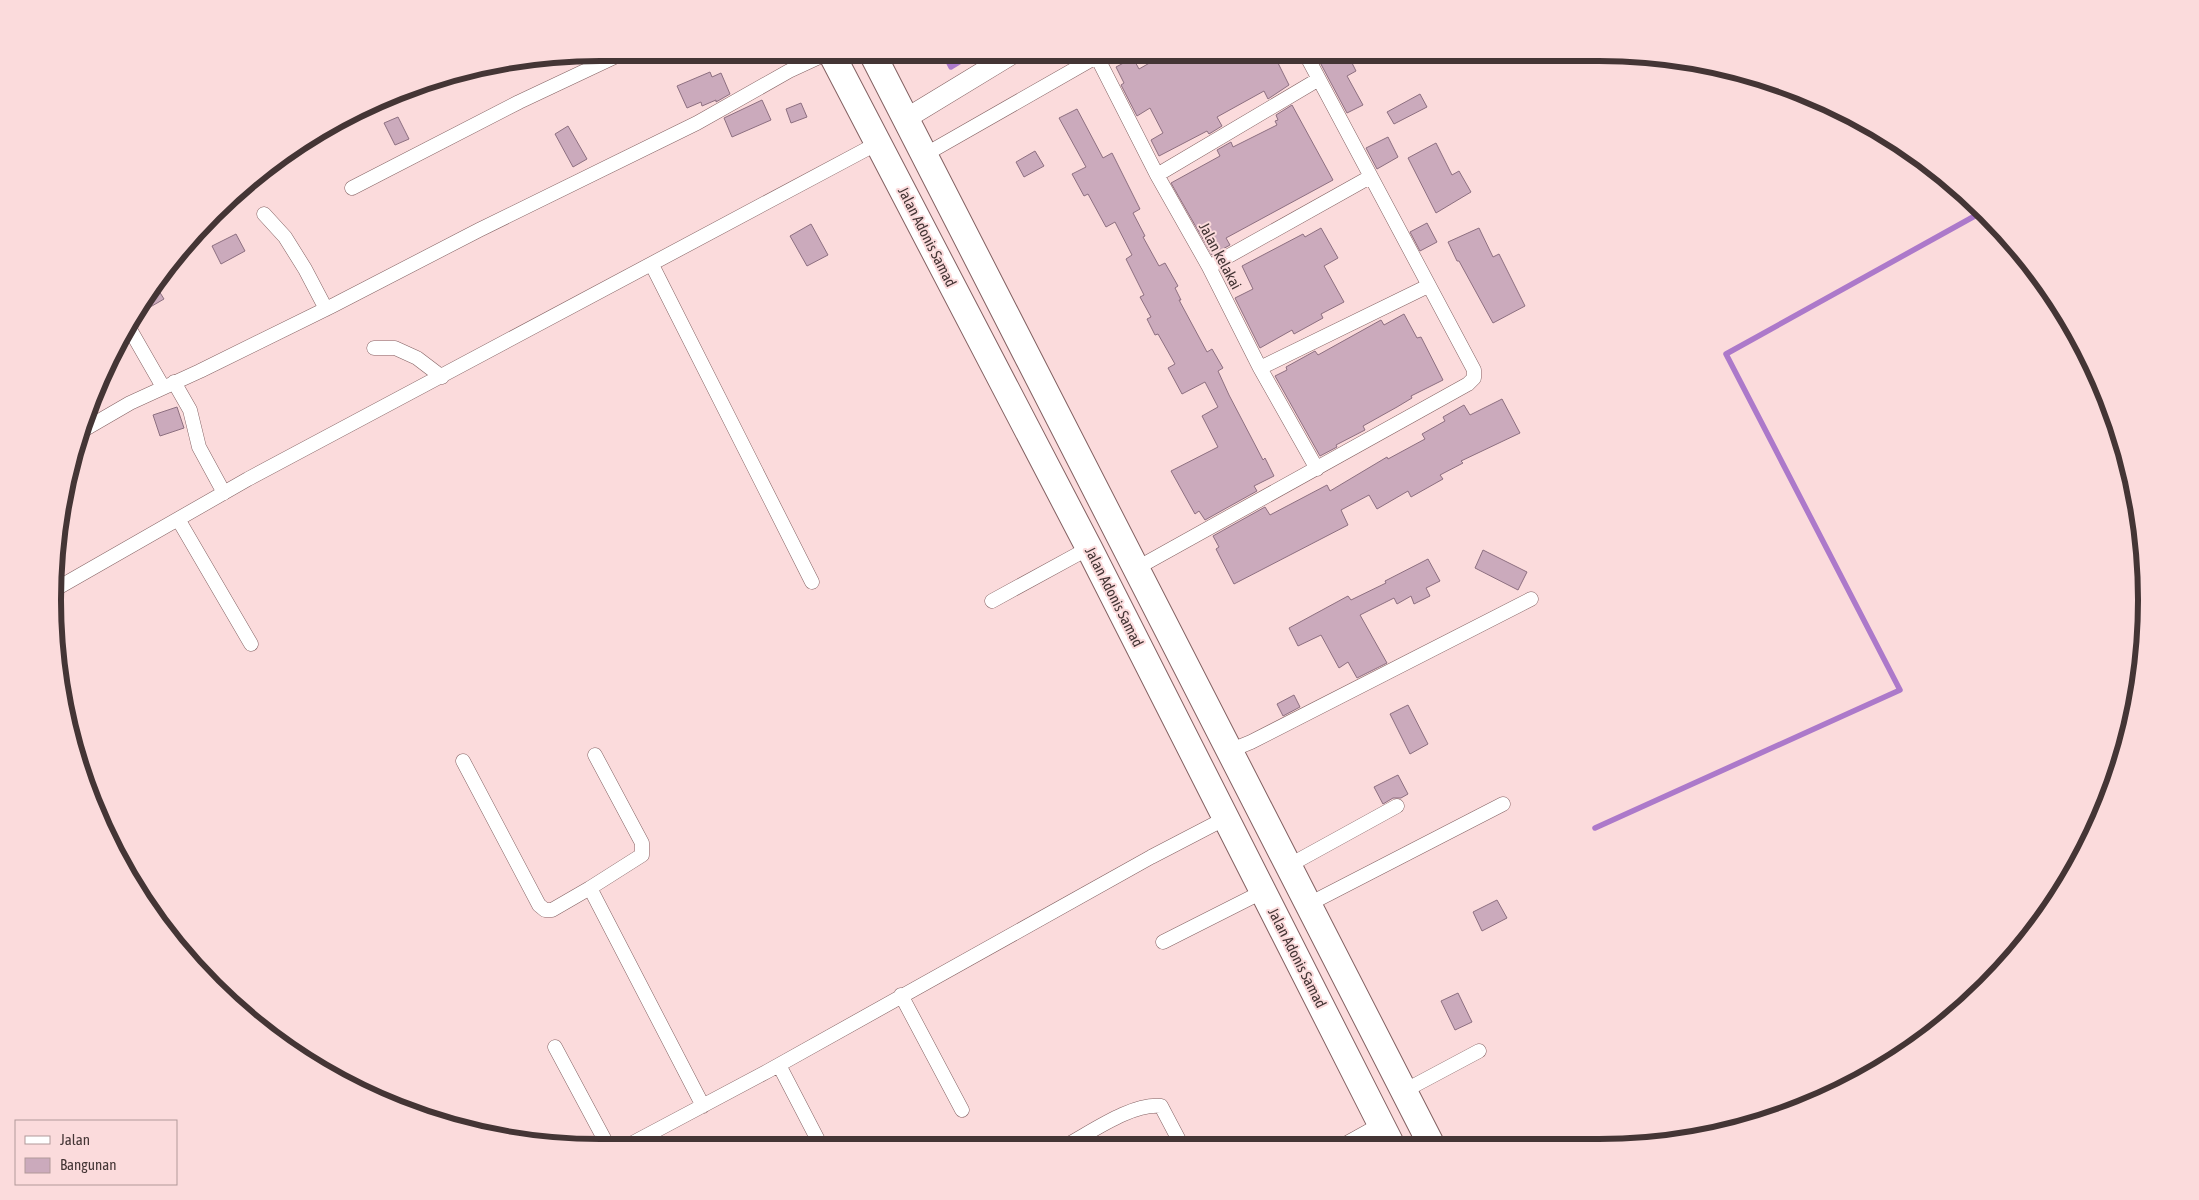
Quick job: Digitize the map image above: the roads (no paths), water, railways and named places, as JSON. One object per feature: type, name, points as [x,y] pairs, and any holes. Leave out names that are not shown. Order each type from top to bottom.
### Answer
[{"type":"highway","name":"Jalan Adonis Samad","points":[[833,61],[1089,548],[1386,1134]]},
{"type":"highway","points":[[876,61],[1146,563],[1240,747],[1288,866],[1307,905],[1428,1139]]},
{"type":"street","points":[[352,188],[519,102],[604,61]]},
{"type":"street","points":[[90,426],[130,402],[326,309],[471,234],[697,123],[789,70],[810,61]]},
{"type":"street","points":[[907,118],[1001,61]]},
{"type":"street","points":[[926,154],[1089,61]]},
{"type":"street","name":"Jalan kelakai","points":[[1103,61],[1156,175],[1209,267],[1260,368],[1317,469]]},
{"type":"street","points":[[1146,563],[1468,384],[1474,378],[1474,370],[1310,61]]},
{"type":"street","points":[[1156,175],[1320,79]]},
{"type":"street","points":[[61,586],[224,492],[878,144]]},
{"type":"street","points":[[1209,267],[1370,177]]},
{"type":"street","points":[[264,214],[285,237],[305,269],[326,309]]},
{"type":"street","points":[[652,265],[812,582]]},
{"type":"street","points":[[1260,368],[1428,286]]},
{"type":"street","points":[[132,332],[190,410],[199,448],[224,492]]},
{"type":"street","points":[[374,348],[395,348],[417,358],[442,377]]},
{"type":"street","points":[[178,519],[251,644]]},
{"type":"street","points":[[992,601],[1089,548]]},
{"type":"street","points":[[1240,747],[1531,599]]},
{"type":"street","points":[[463,761],[539,905],[546,910],[552,910],[642,855],[642,843],[595,755]]},
{"type":"street","points":[[1307,905],[1503,804]]},
{"type":"street","points":[[1288,866],[1397,806]]},
{"type":"street","points":[[640,1139],[779,1065],[901,995],[1151,857],[1226,818]]},
{"type":"street","points":[[590,888],[703,1106]]},
{"type":"street","points":[[1164,942],[1262,892]]},
{"type":"street","points":[[901,995],[962,1110]]},
{"type":"street","points":[[555,1047],[604,1139]]},
{"type":"street","points":[[1404,1091],[1475,1053]]},
{"type":"street","points":[[779,1065],[817,1139]]},
{"type":"street","points":[[1078,1139],[1134,1109],[1150,1104],[1161,1106],[1178,1139]]},
{"type":"street","points":[[1366,1139],[1386,1134]]},
{"type":"waterway","points":[[948,61],[951,67],[961,61]]},
{"type":"waterway","points":[[1595,828],[1900,690],[1726,354],[1976,215]]}]
